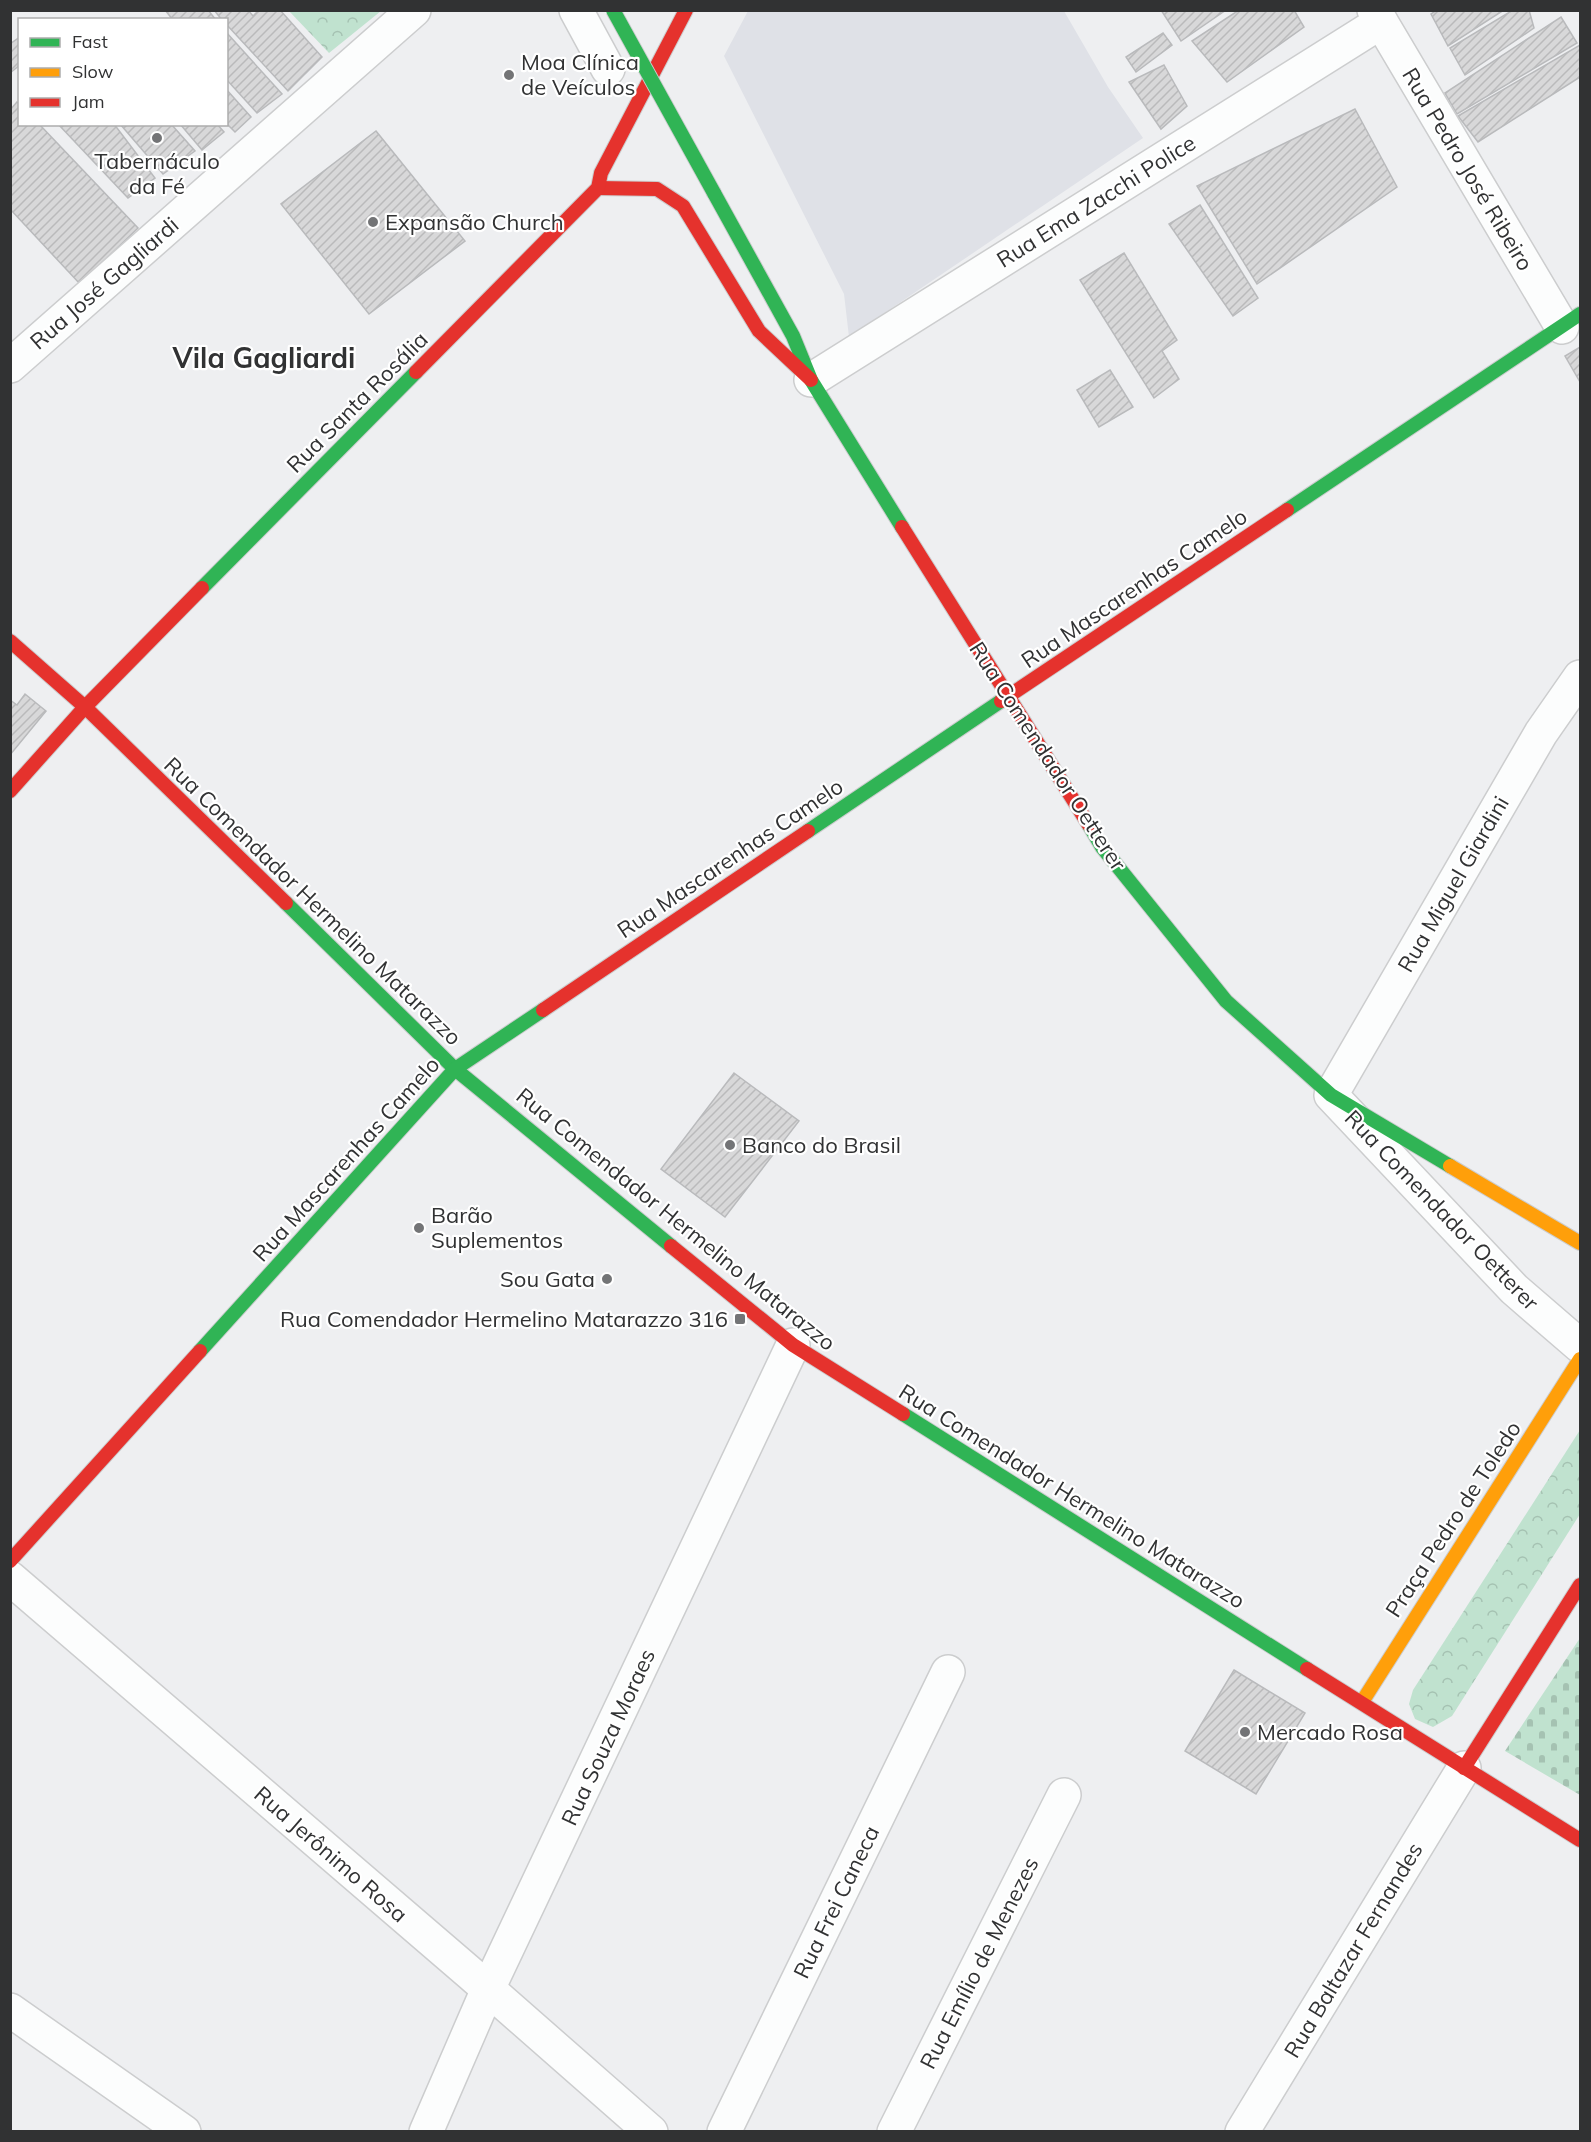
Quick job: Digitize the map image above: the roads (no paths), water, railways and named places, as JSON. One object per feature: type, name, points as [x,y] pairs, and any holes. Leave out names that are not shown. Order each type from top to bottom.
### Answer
[{"type":"main road","name":"Rua Comendador Oetterer","points":[[613,10],[793,336],[811,380],[1102,846],[1226,1001],[1331,1095],[1581,1243]]},
{"type":"main road","name":"Rua Santa Rosália","points":[[10,791],[85,707],[598,188],[601,173],[687,10]]},
{"type":"main road","name":"Rua Comendador Oetterer","points":[[598,188],[657,189],[683,206],[759,331],[811,380]]},
{"type":"main road","name":"Rua Mascarenhas Camelo","points":[[10,1561],[455,1069],[1571,320]]},
{"type":"main road","name":"Rua Comendador Hermelino Matarazzo","points":[[10,641],[85,707],[455,1069],[793,1345],[1581,1840]]},
{"type":"main road","name":"Praça Pedro de Toledo","points":[[1362,1702],[1581,1359]]},
{"type":"main road","points":[[1464,1768],[1581,1585]]},
{"type":"street","name":"Rua José Gagliardi","points":[[10,366],[414,10]]},
{"type":"street","points":[[576,10],[608,69]]},
{"type":"street","name":"Rua Pedro José Ribeiro","points":[[1377,16],[1571,320]]},
{"type":"street","name":"Rua Ema Zacchi Police","points":[[811,380],[1377,16]]},
{"type":"street","name":"Rua Miguel Giardini","points":[[1331,1095],[1541,733],[1581,677]]},
{"type":"street","name":"Rua Comendador Oetterer","points":[[1331,1095],[1514,1289],[1581,1346]]},
{"type":"street","name":"Rua Souza Moraes","points":[[426,2132],[488,1989],[793,1345]]},
{"type":"street","name":"Rua Jerônimo Rosa","points":[[10,1578],[651,2132]]},
{"type":"street","name":"Rua Frei Caneca","points":[[724,2132],[948,1672]]},
{"type":"street","name":"Rua Baltazar Fernandes","points":[[1242,2132],[1464,1768]]},
{"type":"street","name":"Rua Emílio de Menezes","points":[[894,2132],[1064,1795]]},
{"type":"street","points":[[10,2010],[184,2132]]},
{"type":"place","name":"Moa Clínica de Veículos","points":[[509,75]]},
{"type":"place","name":"Tabernáculo da Fé","points":[[157,138]]},
{"type":"place","name":"Expansão Church","points":[[373,222]]},
{"type":"place","name":"Banco do Brasil","points":[[730,1145]]},
{"type":"place","name":"Barão Suplementos","points":[[419,1228]]},
{"type":"place","name":"Sou Gata","points":[[607,1279]]},
{"type":"place","name":"Rua Comendador Hermelino Matarazzo 316","points":[[740,1319]]},
{"type":"place","name":"Mercado Rosa","points":[[1245,1732]]},
{"type":"district","name":"Vila Gagliardi","points":[[264,358]]}]
